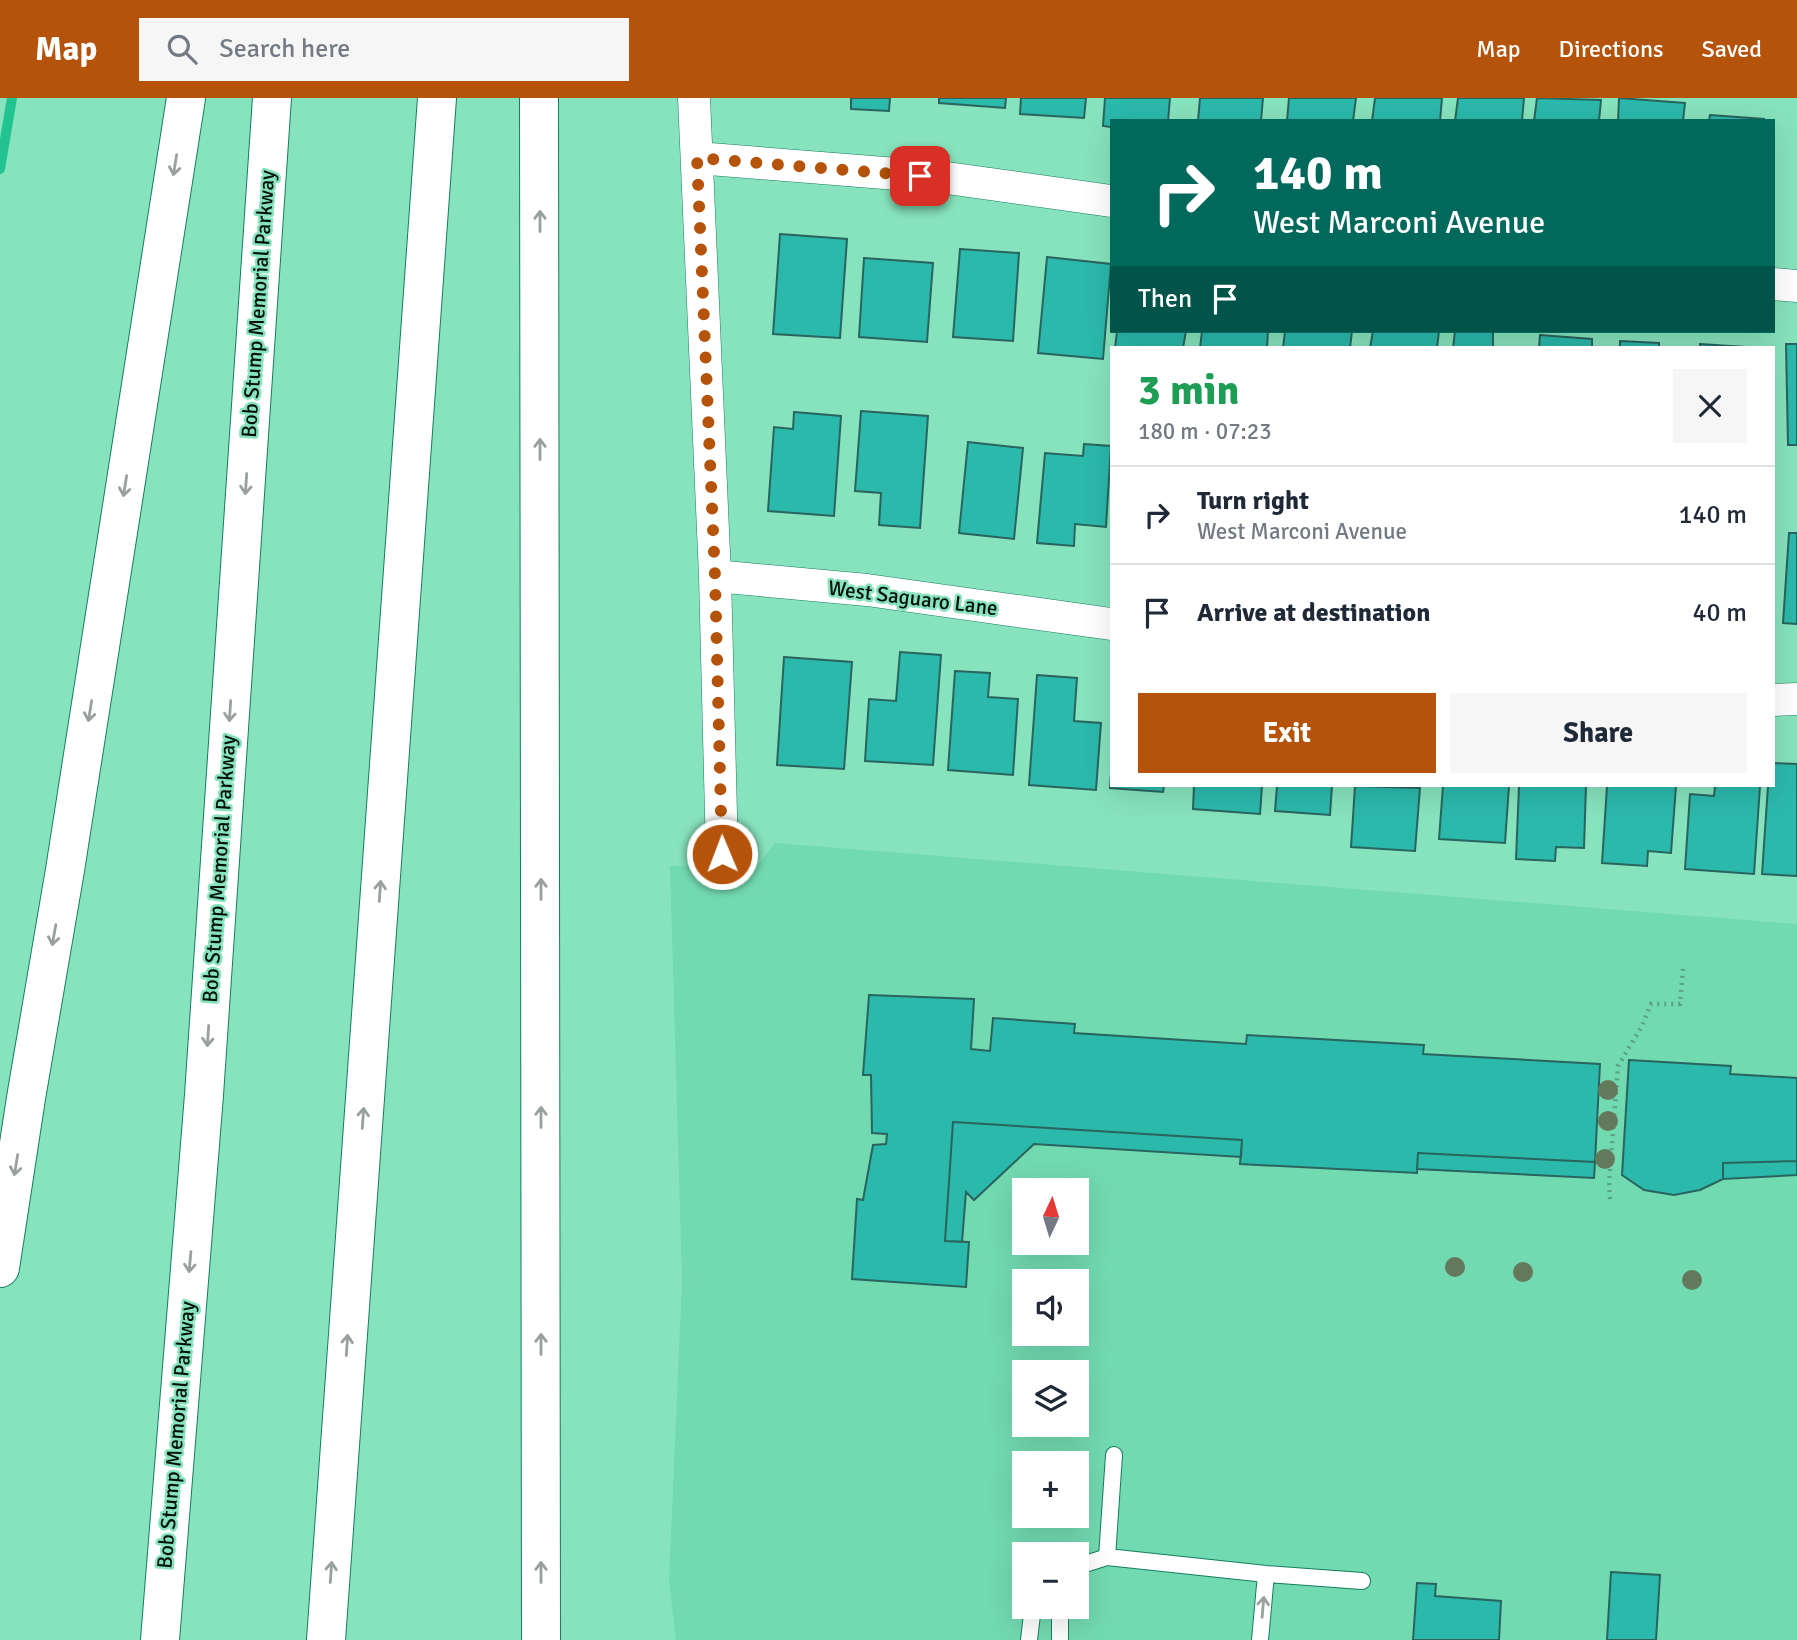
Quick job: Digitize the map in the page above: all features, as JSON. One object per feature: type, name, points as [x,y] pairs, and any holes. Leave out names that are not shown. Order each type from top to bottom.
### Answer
[{"type":"highway","points":[[0,1268],[186,98]]},
{"type":"highway","name":"Bob Stump Memorial Parkway","points":[[160,1640],[204,1095],[272,98]]},
{"type":"highway","points":[[326,1640],[437,98]]},
{"type":"highway","points":[[540,98],[541,1640]]},
{"type":"street","points":[[694,98],[715,576],[722,854]]},
{"type":"street","points":[[697,158],[947,178],[1110,201]]},
{"type":"street","points":[[1775,284],[1797,286]]},
{"type":"street","name":"West Saguaro Lane","points":[[715,576],[867,590],[1110,624]]},
{"type":"street","points":[[1775,700],[1797,699]]},
{"type":"lane","points":[[1107,1557],[1114,1455]]},
{"type":"lane","points":[[1089,1563],[1107,1557],[1362,1581]]},
{"type":"lane","points":[[1259,1640],[1266,1574]]},
{"type":"lane","points":[[1029,1640],[1031,1619]]},
{"type":"lane","points":[[1060,1619],[1060,1640]]},
{"type":"path","points":[[1610,1199],[1618,1066],[1642,1026],[1651,1004],[1681,1004],[1683,969]]},
{"type":"shaded area","points":[[775,843],[1797,924],[1797,1640],[676,1640],[669,1581],[682,1280],[670,866],[756,867]]},
{"type":"building","points":[[851,98],[890,98],[889,111],[851,109]]},
{"type":"building","points":[[939,98],[1006,98],[1005,108],[939,103]]},
{"type":"building","points":[[1021,98],[1086,98],[1084,118],[1020,114]]},
{"type":"building","points":[[1105,98],[1170,98],[1168,119],[1110,119],[1110,127],[1103,126]]},
{"type":"building","points":[[1200,98],[1263,98],[1261,119],[1198,119]]},
{"type":"building","points":[[1289,98],[1356,98],[1353,119],[1287,119]]},
{"type":"building","points":[[1375,98],[1442,98],[1440,119],[1372,119]]},
{"type":"building","points":[[1458,98],[1524,98],[1522,119],[1455,119]]},
{"type":"building","points":[[1537,98],[1601,100],[1599,119],[1534,119]]},
{"type":"building","points":[[1619,98],[1685,103],[1683,119],[1618,119]]},
{"type":"building","points":[[1710,115],[1764,119],[1709,119]]},
{"type":"building","points":[[780,234],[847,239],[840,338],[773,334]]},
{"type":"building","points":[[960,249],[1019,253],[1013,341],[953,337]]},
{"type":"building","points":[[1047,257],[1110,264],[1103,359],[1038,353]]},
{"type":"building","points":[[864,258],[933,263],[927,342],[859,337]]},
{"type":"building","points":[[1117,333],[1186,333],[1183,346],[1115,346]]},
{"type":"building","points":[[1202,333],[1268,333],[1267,346],[1200,346]]},
{"type":"building","points":[[1285,333],[1352,333],[1350,346],[1283,346]]},
{"type":"building","points":[[1373,333],[1439,333],[1437,346],[1370,346]]},
{"type":"building","points":[[1455,333],[1493,333],[1493,346],[1453,346]]},
{"type":"building","points":[[1540,335],[1592,339],[1592,346],[1539,346]]},
{"type":"building","points":[[1620,341],[1659,343],[1659,346],[1620,346]]},
{"type":"building","points":[[1786,344],[1797,344],[1797,445],[1788,445]]},
{"type":"building","points":[[861,411],[928,416],[920,528],[879,525],[881,493],[855,491]]},
{"type":"building","points":[[794,412],[841,416],[834,516],[768,511],[774,427],[793,429]]},
{"type":"building","points":[[968,442],[1023,448],[1014,539],[959,533]]},
{"type":"building","points":[[1084,444],[1110,446],[1106,527],[1075,524],[1074,546],[1037,543],[1045,453],[1083,456]]},
{"type":"building","points":[[1789,533],[1797,533],[1797,624],[1783,623]]},
{"type":"building","points":[[900,652],[941,655],[933,765],[865,761],[869,699],[896,701]]},
{"type":"building","points":[[784,657],[852,662],[844,769],[777,765]]},
{"type":"building","points":[[955,671],[990,673],[988,697],[1018,699],[1013,775],[948,770]]},
{"type":"building","points":[[1037,675],[1077,678],[1074,721],[1101,723],[1096,790],[1029,785]]},
{"type":"building","points":[[1775,763],[1797,764],[1797,876],[1762,874],[1768,787],[1775,787]]},
{"type":"building","points":[[1110,787],[1164,787],[1163,792]]},
{"type":"building","points":[[1194,787],[1262,787],[1260,814],[1193,809]]},
{"type":"building","points":[[1277,787],[1332,787],[1330,815],[1275,811]]},
{"type":"building","points":[[1355,787],[1420,788],[1415,851],[1351,847]]},
{"type":"building","points":[[1443,787],[1509,787],[1505,843],[1439,839]]},
{"type":"building","points":[[1519,787],[1586,787],[1584,848],[1556,847],[1555,861],[1516,859]]},
{"type":"building","points":[[1607,787],[1676,787],[1671,853],[1648,851],[1647,866],[1602,863]]},
{"type":"building","points":[[1715,787],[1760,787],[1754,874],[1685,869],[1690,794],[1714,796]]},
{"type":"building","points":[[869,995],[974,999],[971,1049],[990,1051],[993,1018],[1075,1024],[1074,1033],[1246,1044],[1247,1035],[1424,1045],[1423,1054],[1600,1064],[1595,1162],[1418,1153],[1417,1173],[1240,1164],[1242,1140],[953,1122],[945,1241],[969,1242],[966,1287],[852,1279],[857,1199],[863,1200],[873,1145],[886,1144],[887,1134],[872,1133],[871,1075],[863,1075]]},
{"type":"building","points":[[1629,1060],[1731,1066],[1730,1074],[1797,1078],[1797,1161],[1723,1163],[1723,1179],[1700,1190],[1674,1195],[1644,1190],[1622,1175]]},
{"type":"building","points":[[953,1122],[1242,1140],[1241,1157],[1034,1144],[974,1200],[966,1192],[962,1242],[945,1241]]},
{"type":"building","points":[[1418,1153],[1595,1162],[1594,1178],[1417,1169]]},
{"type":"building","points":[[1797,1161],[1797,1175],[1723,1179],[1723,1163]]},
{"type":"building","points":[[1611,1572],[1660,1575],[1656,1640],[1607,1640]]},
{"type":"building","points":[[1611,1572],[1660,1575],[1656,1640],[1607,1640]]},
{"type":"building","points":[[1417,1583],[1436,1584],[1435,1596],[1501,1601],[1499,1640],[1413,1640]]},
{"type":"waterway","points":[[0,169],[12,98]]},
{"type":"route","points":[[722,854],[715,576],[697,158],[920,176]]}]
